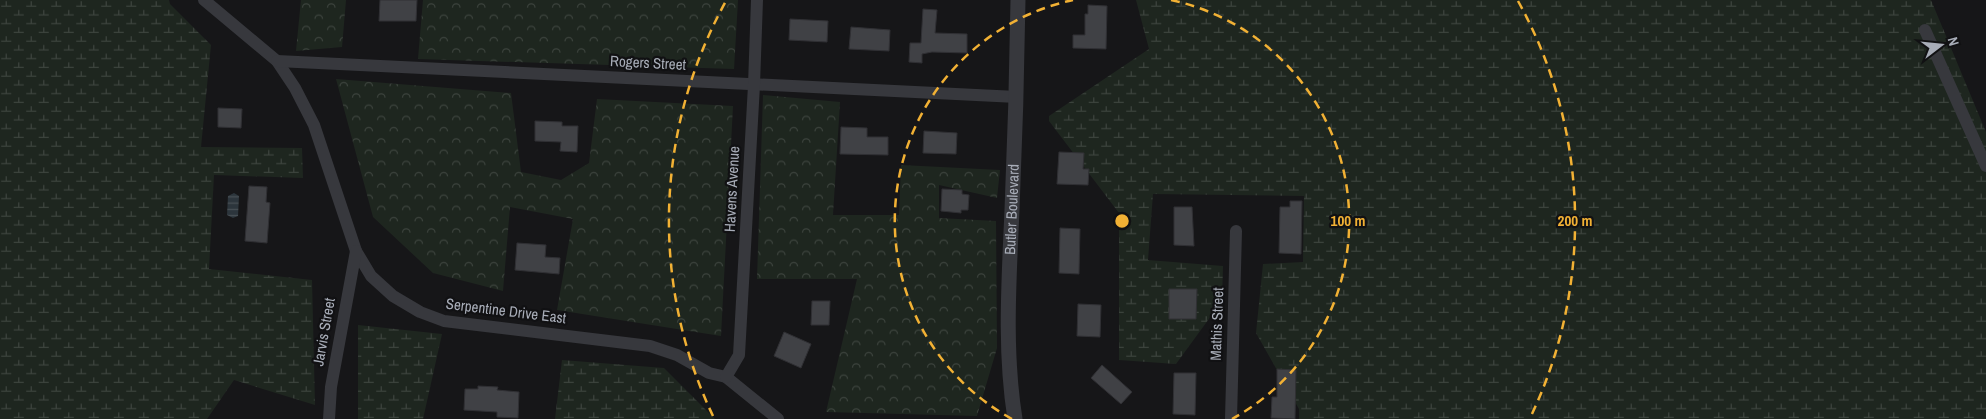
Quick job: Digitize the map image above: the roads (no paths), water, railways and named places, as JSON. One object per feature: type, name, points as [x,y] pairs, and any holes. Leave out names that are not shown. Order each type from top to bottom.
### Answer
[{"type":"street","name":"Serpentine Drive East","points":[[204,0],[277,61],[295,88],[314,125],[356,251],[371,276],[393,296],[420,312],[444,321],[650,346],[677,355],[710,373],[726,376],[778,419]]},
{"type":"street","name":"Havens Avenue","points":[[726,376],[739,355],[757,0]]},
{"type":"street","name":"Butler Boulevard","points":[[1015,419],[1007,320],[1017,97],[1018,0]]},
{"type":"street","points":[[1925,30],[1986,166]]},
{"type":"street","name":"Rogers Street","points":[[277,61],[1017,97]]},
{"type":"street","name":"Mathis Street","points":[[1231,419],[1236,231]]},
{"type":"street","name":"Jarvis Street","points":[[329,419],[331,387],[356,251]]}]
